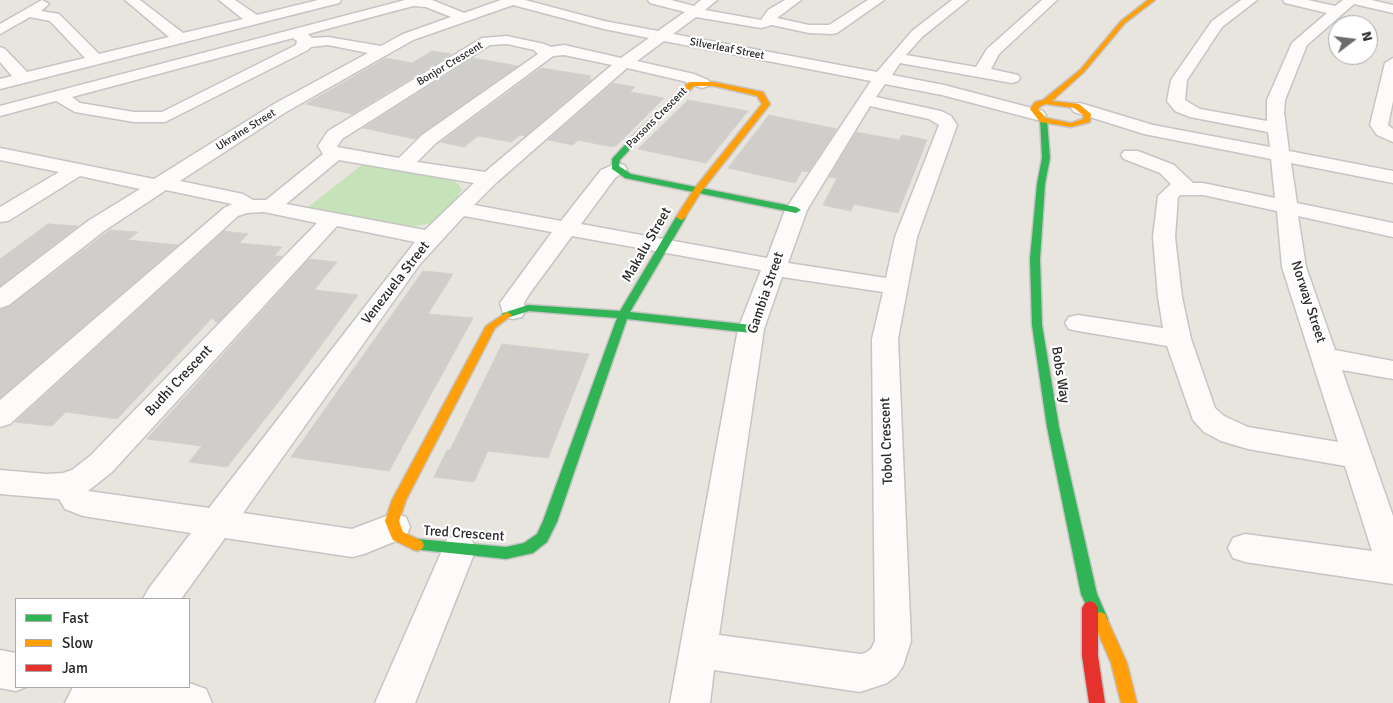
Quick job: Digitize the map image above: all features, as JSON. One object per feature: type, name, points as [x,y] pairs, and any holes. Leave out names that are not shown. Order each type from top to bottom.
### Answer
[{"type":"street","points":[[0,30],[48,0]]},
{"type":"street","points":[[132,0],[180,38]]},
{"type":"street","points":[[226,0],[254,20]]},
{"type":"street","name":"Silverleaf Street","points":[[513,0],[569,17],[944,90],[1006,105],[1041,110]]},
{"type":"street","name":"Ukraine Street","points":[[0,300],[96,226],[280,108],[408,37],[513,0]]},
{"type":"street","points":[[655,0],[699,7],[762,24],[772,21],[809,29],[832,30],[877,0]]},
{"type":"street","points":[[772,21],[770,18],[773,13],[794,0]]},
{"type":"street","name":"Gambia Street","points":[[690,703],[697,650],[751,329],[796,210],[882,79],[917,34],[961,0]]},
{"type":"street","points":[[981,74],[992,52],[1050,0]]},
{"type":"street","points":[[1041,110],[1082,71],[1095,53],[1123,22],[1152,0]]},
{"type":"street","points":[[1250,0],[1217,24],[1180,80],[1176,100],[1181,107],[1196,113],[1277,128]]},
{"type":"street","points":[[1290,0],[1393,9]]},
{"type":"street","points":[[0,84],[325,1]]},
{"type":"street","points":[[0,111],[301,38],[413,2],[428,3],[462,17]]},
{"type":"street","name":"Norway Street","points":[[1347,4],[1300,43],[1276,100],[1277,128],[1285,206],[1294,267],[1326,358],[1393,564]]},
{"type":"street","name":"Venezuela Street","points":[[162,598],[412,259],[430,238],[489,179],[624,63],[699,7]]},
{"type":"street","points":[[28,13],[54,17],[96,60]]},
{"type":"street","points":[[553,26],[569,17]]},
{"type":"street","points":[[444,24],[490,35],[497,40]]},
{"type":"street","points":[[522,44],[538,35]]},
{"type":"street","points":[[301,38],[383,51]]},
{"type":"street","points":[[60,96],[75,107],[134,117],[165,117],[295,52],[301,38]]},
{"type":"street","name":"Bonjor Crescent","points":[[335,154],[327,146],[336,135],[476,46],[497,40],[539,47],[546,53]]},
{"type":"street","points":[[403,165],[429,139],[540,60],[546,53],[564,50],[688,77],[702,83]]},
{"type":"street","points":[[0,52],[23,78]]},
{"type":"street","points":[[1393,63],[1379,126],[1383,131],[1393,136]]},
{"type":"street","points":[[1078,116],[1076,94],[1082,71]]},
{"type":"street","points":[[882,79],[981,74],[1012,78]]},
{"type":"street","name":"Tobol Crescent","points":[[697,650],[860,673],[874,670],[884,662],[890,653],[893,641],[884,349],[906,237],[948,125],[945,120],[882,79]]},
{"type":"street","name":"Parsons Crescent","points":[[617,169],[615,167],[616,159],[622,152],[692,84],[702,83],[749,90],[760,94],[765,99],[766,104],[697,190]]},
{"type":"street","points":[[1041,110],[1393,178]]},
{"type":"street","points":[[1041,110],[1078,116]]},
{"type":"street","name":"Bobs Way","points":[[1041,110],[1046,158],[1037,228],[1036,312],[1053,427],[1090,594],[1119,662],[1129,703]]},
{"type":"street","name":"Bobs Way","points":[[1046,158],[1078,116]]},
{"type":"street","points":[[270,207],[335,154],[489,179]]},
{"type":"street","points":[[1,155],[236,198],[244,202],[244,207]]},
{"type":"street","points":[[1132,155],[1167,169],[1187,188]]},
{"type":"street","points":[[513,311],[512,302],[519,292],[608,174],[617,169],[628,176],[796,210]]},
{"type":"street","points":[[0,216],[76,170]]},
{"type":"street","points":[[1358,457],[1248,438],[1214,424],[1203,413],[1178,339],[1170,296],[1164,237],[1168,196],[1175,189],[1187,188],[1285,206],[1393,230]]},
{"type":"street","name":"Makalu Street","points":[[624,315],[697,190]]},
{"type":"street","points":[[0,416],[222,218],[244,207],[256,205],[270,207],[430,238]]},
{"type":"street","points":[[459,210],[775,266],[790,272],[896,287]]},
{"type":"street","name":"Budhi Crescent","points":[[2,484],[46,488],[64,486],[83,479],[102,464],[331,220]]},
{"type":"street","points":[[75,482],[72,493],[76,500],[83,503],[352,543],[364,540],[394,526],[392,521],[399,500],[491,326],[500,317],[513,311],[528,308],[624,315],[751,329]]},
{"type":"street","name":"Tred Crescent","points":[[394,526],[398,536],[416,545],[506,553],[528,549],[542,538],[550,522],[624,315]]},
{"type":"street","points":[[1078,323],[1178,339]]},
{"type":"street","points":[[1326,358],[1393,370]]},
{"type":"street","points":[[1245,548],[1393,569]]},
{"type":"street","points":[[395,703],[459,549]]},
{"type":"street","name":"Bobs Way","points":[[1090,594],[1090,656],[1097,703]]},
{"type":"street","points":[[0,669],[15,672]]},
{"type":"street","points":[[85,703],[96,688]]},
{"type":"street","points":[[107,688],[192,703]]},
{"type":"green space","points":[[363,164],[455,181],[462,189],[458,197],[432,223],[410,227],[307,208]]},
{"type":"building","points":[[432,51],[451,54],[352,114],[306,104],[386,58],[412,63]]},
{"type":"building","points":[[473,58],[518,66],[415,139],[363,128]]},
{"type":"building","points":[[541,68],[591,76],[588,79],[592,79],[525,136],[520,135],[511,142],[478,136],[464,147],[441,142]]},
{"type":"building","points":[[613,83],[635,87],[630,92],[664,98],[617,145],[612,147],[578,140],[573,145],[548,140]]},
{"type":"building","points":[[688,100],[748,111],[706,163],[638,149]]},
{"type":"building","points":[[769,115],[837,129],[808,172],[802,171],[795,183],[728,168]]},
{"type":"building","points":[[856,132],[899,140],[902,135],[927,140],[898,213],[854,204],[851,211],[823,205],[837,178],[829,177]]},
{"type":"building","points":[[48,224],[78,226],[0,286],[0,259]]},
{"type":"building","points":[[110,230],[138,232],[128,240],[178,245],[0,398],[0,310],[10,306]]},
{"type":"building","points":[[224,231],[248,234],[239,243],[282,247],[274,256],[282,256],[217,323],[212,318],[117,419],[66,412],[52,426],[15,422]]},
{"type":"building","points":[[309,259],[337,262],[314,290],[358,295],[294,382],[227,467],[189,462],[202,446],[147,439]]},
{"type":"building","points":[[423,271],[453,274],[428,314],[473,318],[389,471],[291,457]]},
{"type":"building","points":[[502,344],[589,354],[548,458],[488,451],[474,482],[434,477],[447,450],[450,450]]},
{"type":"traffic: fast","points":[[1043,120],[1046,158],[1041,184],[1035,259],[1037,325],[1053,427],[1089,594],[1100,619]]},
{"type":"traffic: fast","points":[[639,135],[616,159],[615,167],[628,176],[796,210]]},
{"type":"traffic: fast","points":[[417,545],[506,553],[528,549],[542,538],[550,522],[623,315],[681,217]]},
{"type":"traffic: fast","points":[[507,315],[528,308],[623,315],[751,329]]},
{"type":"traffic: slow","points":[[1046,102],[1082,71],[1123,22],[1152,0]]},
{"type":"traffic: slow","points":[[639,135],[692,84],[714,84],[760,94],[766,104],[697,191],[681,217]]},
{"type":"traffic: slow","points":[[1046,102],[1076,106],[1087,114],[1087,120],[1071,125],[1043,120],[1034,109],[1038,104],[1046,102]]},
{"type":"traffic: slow","points":[[417,545],[398,536],[392,521],[399,500],[491,326],[507,315]]},
{"type":"traffic: slow","points":[[1100,619],[1119,663],[1129,703]]},
{"type":"traffic: jam","points":[[1090,608],[1090,656],[1097,703]]}]
